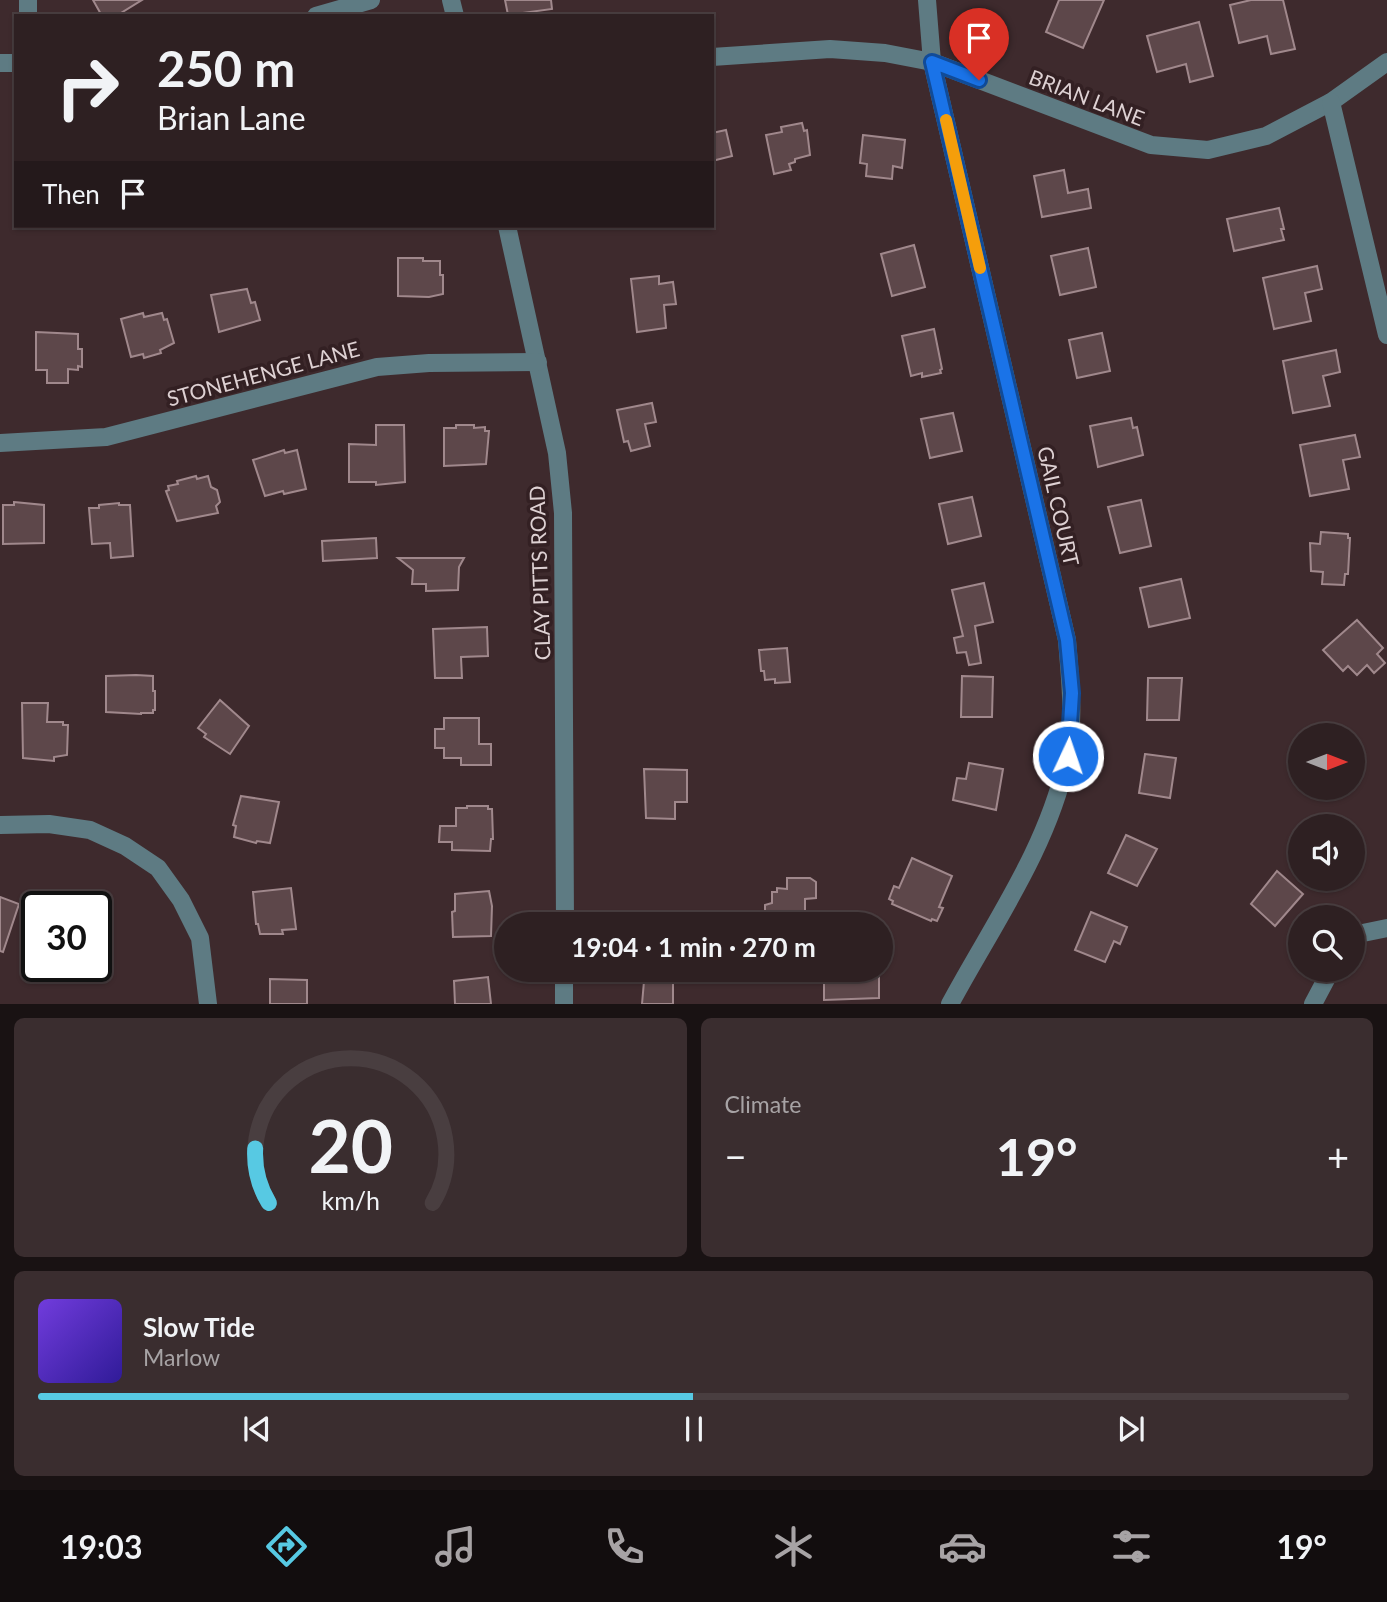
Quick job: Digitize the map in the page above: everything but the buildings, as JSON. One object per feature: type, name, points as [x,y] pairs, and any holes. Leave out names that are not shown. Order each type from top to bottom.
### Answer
[{"type":"street","points":[[323,14],[371,0]]},
{"type":"street","name":"GAIL COURT","points":[[928,0],[932,62],[1067,640],[1072,693],[1068,756],[1054,806],[1036,852],[950,1003]]},
{"type":"street","name":"BRIAN LANE","points":[[714,57],[830,49],[885,53],[932,62],[1151,145],[1208,150],[1266,136],[1331,102],[1387,62]]},
{"type":"street","points":[[1331,102],[1387,335]]},
{"type":"street","name":"CLAY PITTS ROAD","points":[[507,228],[557,453],[563,513],[565,912]]},
{"type":"street","name":"STONEHENGE LANE","points":[[0,443],[106,437],[377,367],[429,363],[538,362]]},
{"type":"street","points":[[0,825],[49,824],[90,830],[125,846],[158,868],[181,900],[200,938],[208,1003]]},
{"type":"street","points":[[1365,933],[1387,928]]},
{"type":"street","points":[[564,982],[564,1003]]},
{"type":"street","points":[[1313,1003],[1324,982]]},
{"type":"slow traffic","points":[[946,120],[980,268]]},
{"type":"route","points":[[979,80],[932,62],[1067,640],[1072,693],[1068,756]]}]
